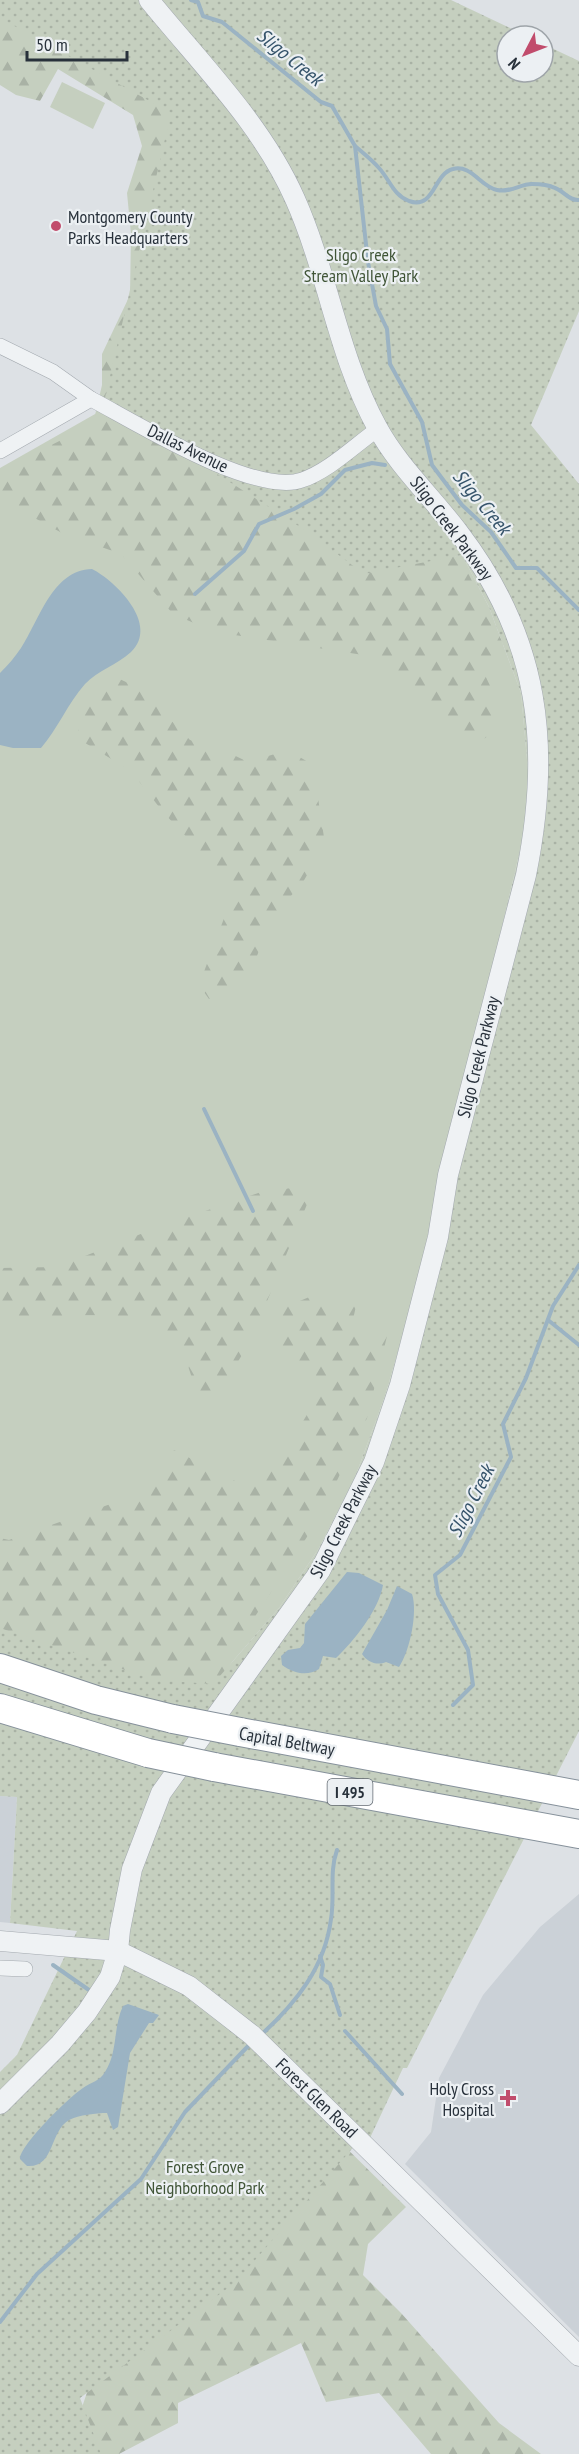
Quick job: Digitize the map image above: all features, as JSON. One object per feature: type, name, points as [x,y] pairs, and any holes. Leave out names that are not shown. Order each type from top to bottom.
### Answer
[{"type":"highway","name":"Capital Beltway","points":[[0,1668],[96,1700],[173,1719],[579,1795]]},
{"type":"highway","name":"I 495","points":[[0,1708],[148,1753],[579,1834]]},
{"type":"street","name":"Sligo Creek Parkway","points":[[0,2104],[87,2012],[110,1977],[118,1952],[132,1869],[161,1793],[320,1571],[374,1462],[400,1385],[438,1237],[448,1175],[526,875],[536,825],[539,745],[533,695],[515,628],[494,581],[378,429],[354,374],[305,221],[284,175],[249,123],[148,0]]},
{"type":"street","name":"Dallas Avenue","points":[[0,346],[54,372],[91,399],[185,448],[249,477],[272,483],[301,481],[378,429]]},
{"type":"street","points":[[0,452],[91,399]]},
{"type":"street","name":"Forest Glen Road","points":[[0,1941],[118,1952],[189,1986],[258,2041],[579,2356]]},
{"type":"street","points":[[0,1968],[25,1969]]},
{"type":"shaded area","points":[[0,1796],[17,1797],[10,1923],[0,1922]]},
{"type":"shaded area","name":"Holy Cross Hospital","points":[[579,1894],[579,2337],[405,2164],[431,2132],[439,2078],[483,1995],[540,1927]]},
{"type":"green space","points":[[0,0],[119,0],[397,479],[469,575],[503,643],[483,671],[502,711],[490,734],[470,751],[376,657],[215,632],[173,614],[121,554],[62,533],[0,499],[0,471],[93,424],[102,385],[102,354],[130,295],[131,234],[127,193],[142,146],[133,115],[58,69],[40,101],[16,95],[0,85]]},
{"type":"green space","name":"Sligo Creek Stream Valley Park","points":[[0,0],[451,0],[502,24],[495,24],[495,84],[555,84],[555,50],[579,61],[579,311],[531,425],[579,484],[579,1731],[407,2068],[403,2068],[369,2140],[364,2135],[236,2282],[80,2398],[101,2454],[0,2454],[0,2072],[17,2055],[77,1931],[10,1923],[17,1797],[0,1796],[0,1628],[155,1680],[213,1684],[279,1608],[319,1548],[354,1480],[385,1396],[420,1277],[531,803],[521,693],[489,607],[462,555],[364,574],[308,532],[104,402],[171,113],[0,18]]},
{"type":"green space","points":[[62,82],[105,103],[93,129],[50,107]]},
{"type":"green space","points":[[111,405],[413,564],[462,555],[489,607],[521,693],[531,803],[420,1277],[385,1396],[354,1480],[319,1548],[279,1608],[213,1684],[0,1628],[0,468]]},
{"type":"green space","points":[[111,675],[141,689],[190,740],[217,747],[248,762],[288,750],[313,765],[325,844],[303,882],[271,919],[252,969],[229,991],[209,999],[199,985],[235,889],[163,812],[131,771],[77,738],[82,712]]},
{"type":"green space","points":[[315,1185],[251,1340],[219,1393],[197,1392],[178,1344],[164,1331],[145,1322],[95,1315],[42,1317],[0,1322],[0,1268],[57,1267],[161,1226],[261,1192]]},
{"type":"green space","points":[[359,1293],[351,1328],[387,1336],[367,1418],[318,1520],[256,1615],[213,1698],[0,1640],[0,1538],[9,1540],[150,1490],[174,1450],[247,1487],[286,1450],[321,1391],[277,1357],[283,1308],[314,1295],[329,1309]]},
{"type":"green space","points":[[323,2125],[406,2207],[368,2244],[363,2275],[401,2313],[499,2423],[541,2454],[431,2454],[379,2393],[326,2402],[301,2343],[178,2403],[178,2423],[119,2454],[52,2454],[78,2419],[98,2360]]},
{"type":"water","points":[[92,569],[123,593],[131,605],[138,617],[141,629],[139,641],[126,657],[85,684],[41,748],[13,748],[0,745],[0,673],[21,648],[57,587],[78,572]]},
{"type":"water","points":[[347,1572],[359,1573],[383,1585],[381,1595],[365,1624],[336,1658],[323,1656],[319,1669],[310,1673],[300,1673],[282,1665],[281,1656],[288,1650],[300,1648],[304,1643],[305,1624]]},
{"type":"water","points":[[397,1586],[412,1594],[414,1602],[410,1642],[399,1667],[386,1662],[379,1664],[372,1662],[362,1654],[387,1610]]},
{"type":"water","points":[[128,2004],[159,2015],[153,2023],[149,2023],[130,2053],[118,2127],[113,2130],[107,2113],[69,2120],[58,2133],[43,2161],[27,2166],[20,2159],[22,2152],[36,2133],[67,2101],[105,2072],[112,2056],[120,2014],[123,2006]]},
{"type":"waterway","name":"Sligo Creek","points":[[191,0],[198,2],[203,16],[222,22],[321,102],[332,106],[355,146],[368,262],[376,306],[387,329],[390,364],[422,422],[432,465],[462,505],[491,532],[516,568],[537,568],[579,610]]},
{"type":"waterway","points":[[355,146],[379,168],[399,195],[409,201],[424,200],[446,172],[459,168],[497,190],[541,184],[558,189],[572,199],[579,200]]},
{"type":"waterway","points":[[195,594],[244,551],[259,524],[321,494],[345,470],[372,463],[385,465]]},
{"type":"waterway","points":[[204,1109],[253,1211]]},
{"type":"waterway","name":"Sligo Creek","points":[[453,1705],[473,1685],[468,1650],[438,1594],[435,1575],[460,1555],[511,1457],[503,1424],[526,1378],[553,1306],[579,1265]]},
{"type":"waterway","points":[[548,1320],[579,1345]]},
{"type":"waterway","points":[[262,2034],[297,1997],[322,1953],[331,1919],[333,1867],[337,1850]]},
{"type":"waterway","points":[[320,1956],[323,1965],[321,1977],[330,1984],[340,2015]]},
{"type":"waterway","points":[[53,1965],[89,1990]]},
{"type":"waterway","points":[[345,2031],[402,2094]]},
{"type":"waterway","points":[[0,2322],[37,2274],[141,2179],[185,2112],[251,2043]]},
{"type":"place","name":"Montgomery County Parks Headquarters","points":[[56,226]]},
{"type":"place","name":"Holy Cross Hospital","points":[[508,2098]]},
{"type":"park label","name":"Forest Grove Neighborhood Park","points":[[205,2176]]}]
